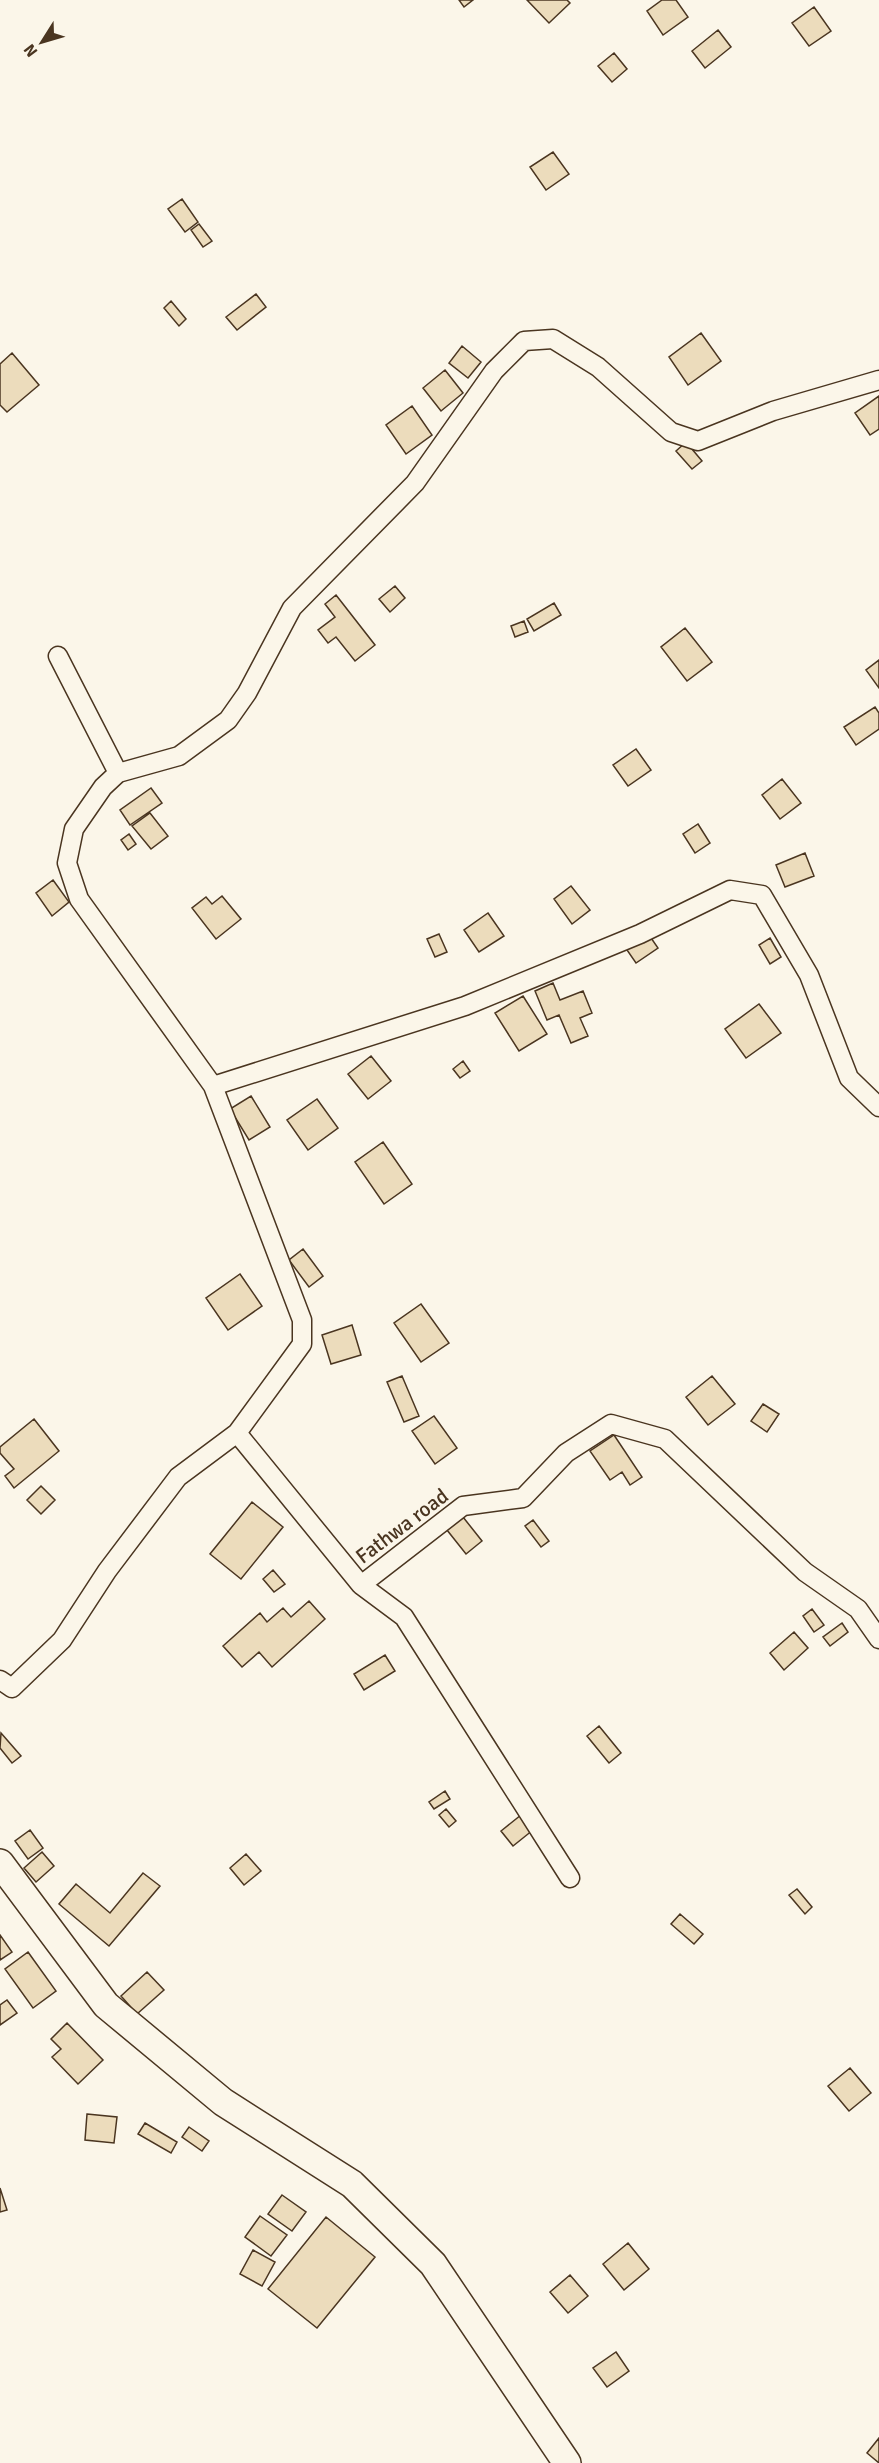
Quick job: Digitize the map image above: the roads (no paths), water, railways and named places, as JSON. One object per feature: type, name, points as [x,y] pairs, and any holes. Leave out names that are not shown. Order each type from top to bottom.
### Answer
[{"type":"main road","points":[[0,1863],[106,2005],[223,2102],[352,2184],[433,2264],[567,2463]]},
{"type":"street","points":[[0,1680],[12,1688],[62,1640],[107,1571],[178,1477],[237,1433],[302,1344],[302,1320],[213,1086],[79,899],[68,863],[74,829],[103,788],[118,774],[179,756],[228,720],[247,693],[292,608],[416,483],[494,371],[524,341],[554,339],[598,367],[671,432],[698,441],[773,411],[879,380]]},
{"type":"street","points":[[58,656],[118,774]]},
{"type":"street","points":[[213,1086],[465,1006],[640,934],[730,890],[762,895],[809,975],[849,1078],[879,1107]]},
{"type":"street","name":"Fathwa road","points":[[237,1433],[361,1585],[462,1506],[523,1498],[566,1453],[611,1424],[665,1439],[805,1572],[858,1609],[879,1639]]},
{"type":"street","points":[[361,1585],[404,1617],[570,1878]]}]
